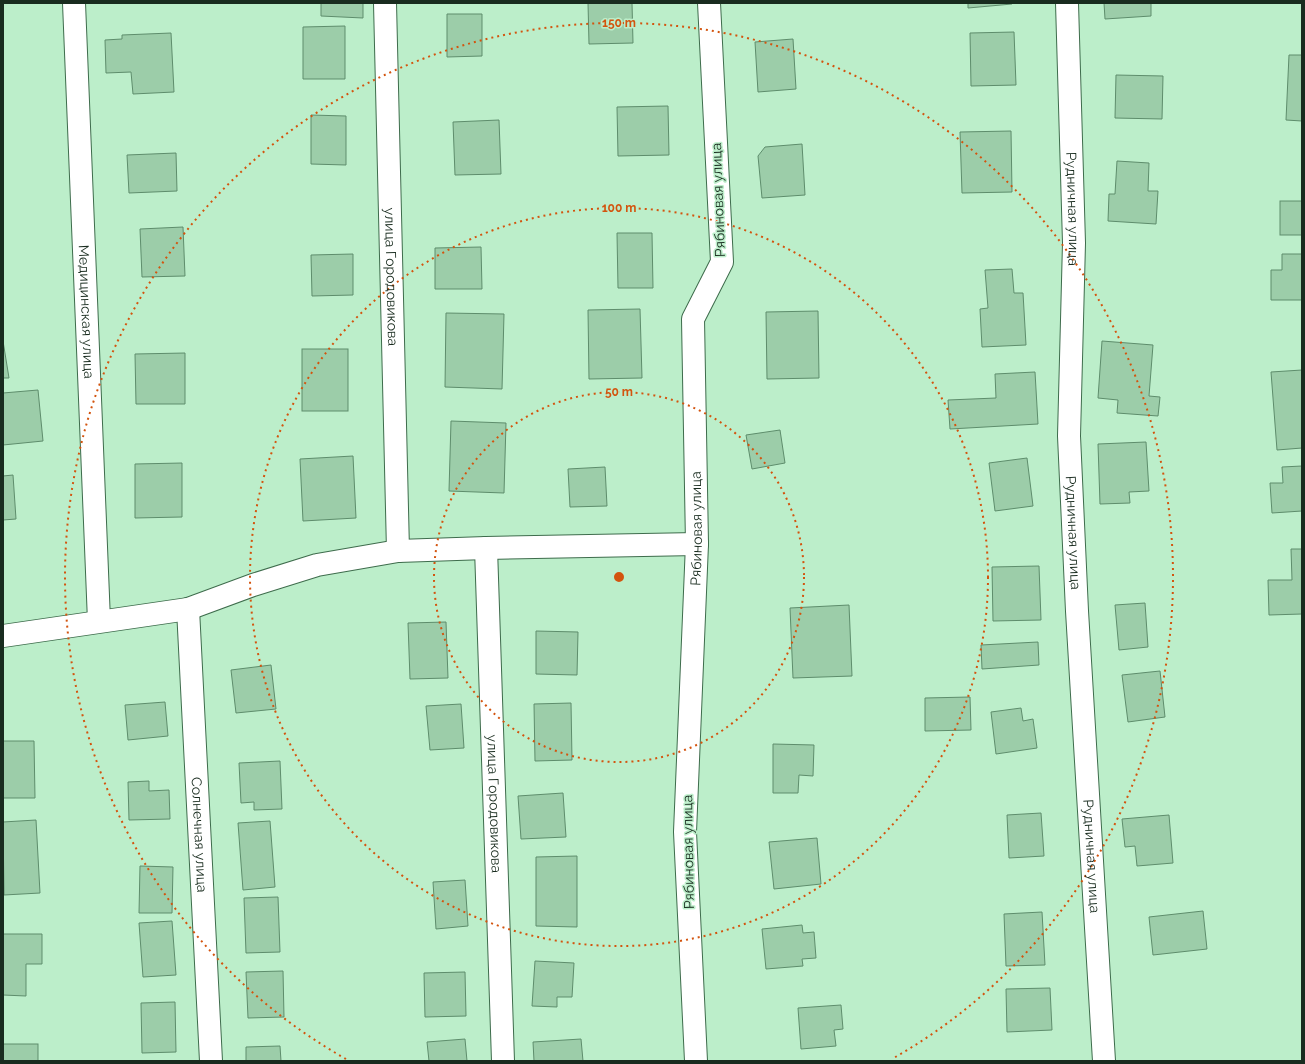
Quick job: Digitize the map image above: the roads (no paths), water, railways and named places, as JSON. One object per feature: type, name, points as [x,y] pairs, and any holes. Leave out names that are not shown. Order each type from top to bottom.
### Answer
[{"type":"street","name":"Медицинская улица","points":[[74,3],[99,621]]},
{"type":"street","name":"улица Городовикова","points":[[385,3],[398,551]]},
{"type":"street","name":"Рябиновая улица","points":[[696,1061],[685,832],[697,544],[693,319],[722,262],[709,3]]},
{"type":"street","name":"Рудничная улица","points":[[1067,3],[1074,243],[1069,436],[1077,611],[1104,1061]]},
{"type":"street","points":[[3,636],[188,609],[252,585],[317,565],[398,551],[697,544]]},
{"type":"street","name":"улица Городовикова","points":[[486,548],[503,1061]]},
{"type":"street","name":"Солнечная улица","points":[[188,609],[211,1061]]}]
